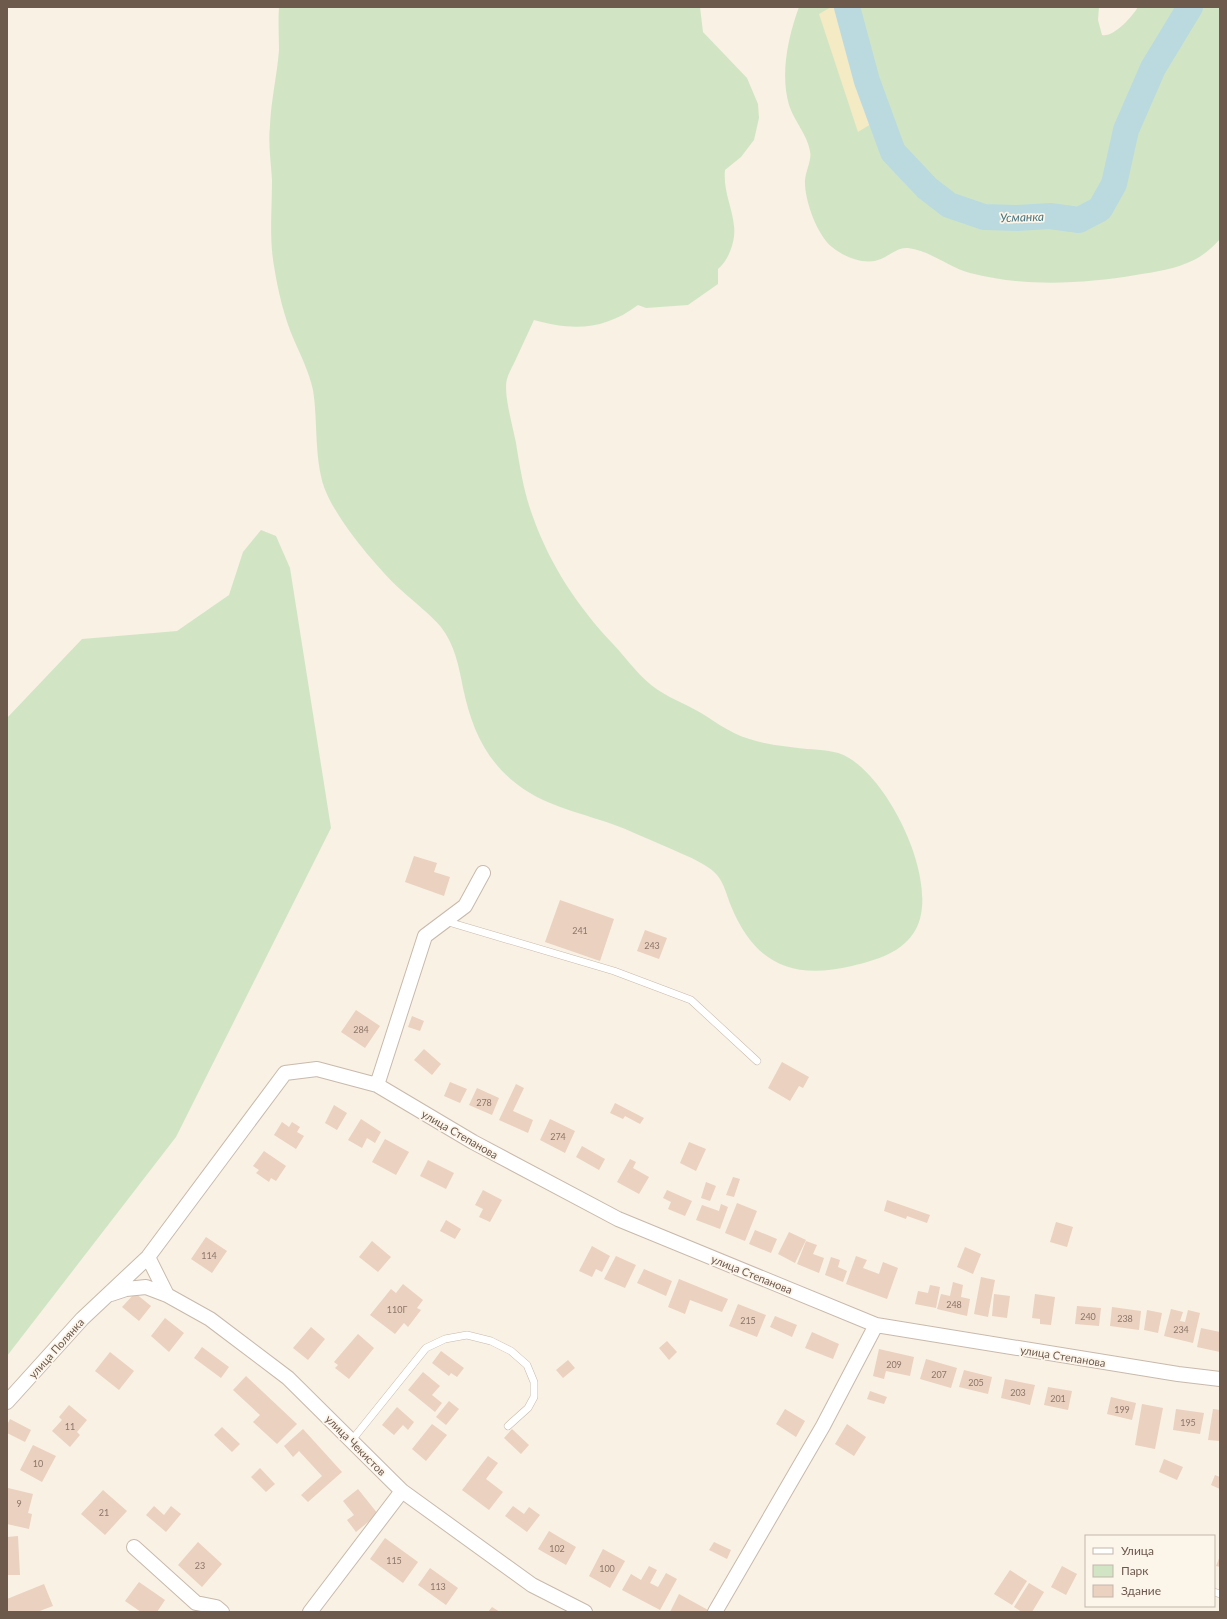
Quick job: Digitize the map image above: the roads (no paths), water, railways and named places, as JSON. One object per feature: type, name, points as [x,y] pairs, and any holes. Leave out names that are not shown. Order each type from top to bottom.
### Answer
[{"type":"street","points":[[377,1085],[425,936],[465,906],[483,873]]},
{"type":"street","name":"улица Степанова","points":[[317,1069],[377,1085],[474,1142],[618,1219],[876,1325],[1178,1374],[1220,1379]]},
{"type":"street","name":"улица Полянка","points":[[7,1402],[82,1319],[148,1257],[285,1073],[317,1069]]},
{"type":"street","points":[[148,1257],[167,1295]]},
{"type":"street","name":"улица Чекистов","points":[[107,1296],[126,1289],[146,1287],[167,1295],[210,1319],[288,1378],[402,1491],[532,1585],[585,1612]]},
{"type":"street","points":[[715,1612],[823,1426],[876,1325]]},
{"type":"street","points":[[310,1612],[402,1491]]},
{"type":"street","points":[[134,1547],[196,1603],[216,1607],[222,1612]]},
{"type":"lane","points":[[444,921],[614,971],[691,1000],[757,1061]]},
{"type":"lane","points":[[352,1440],[426,1348],[446,1339],[468,1335],[491,1341],[511,1351],[527,1365],[534,1382],[534,1397],[528,1408],[508,1426]]},
{"type":"waterway","name":"Усманка","points":[[847,7],[867,81],[893,152],[927,188],[949,205],[984,217],[1017,218],[1050,216],[1079,220],[1100,209],[1114,184],[1126,130],[1153,68],[1190,7]]}]
